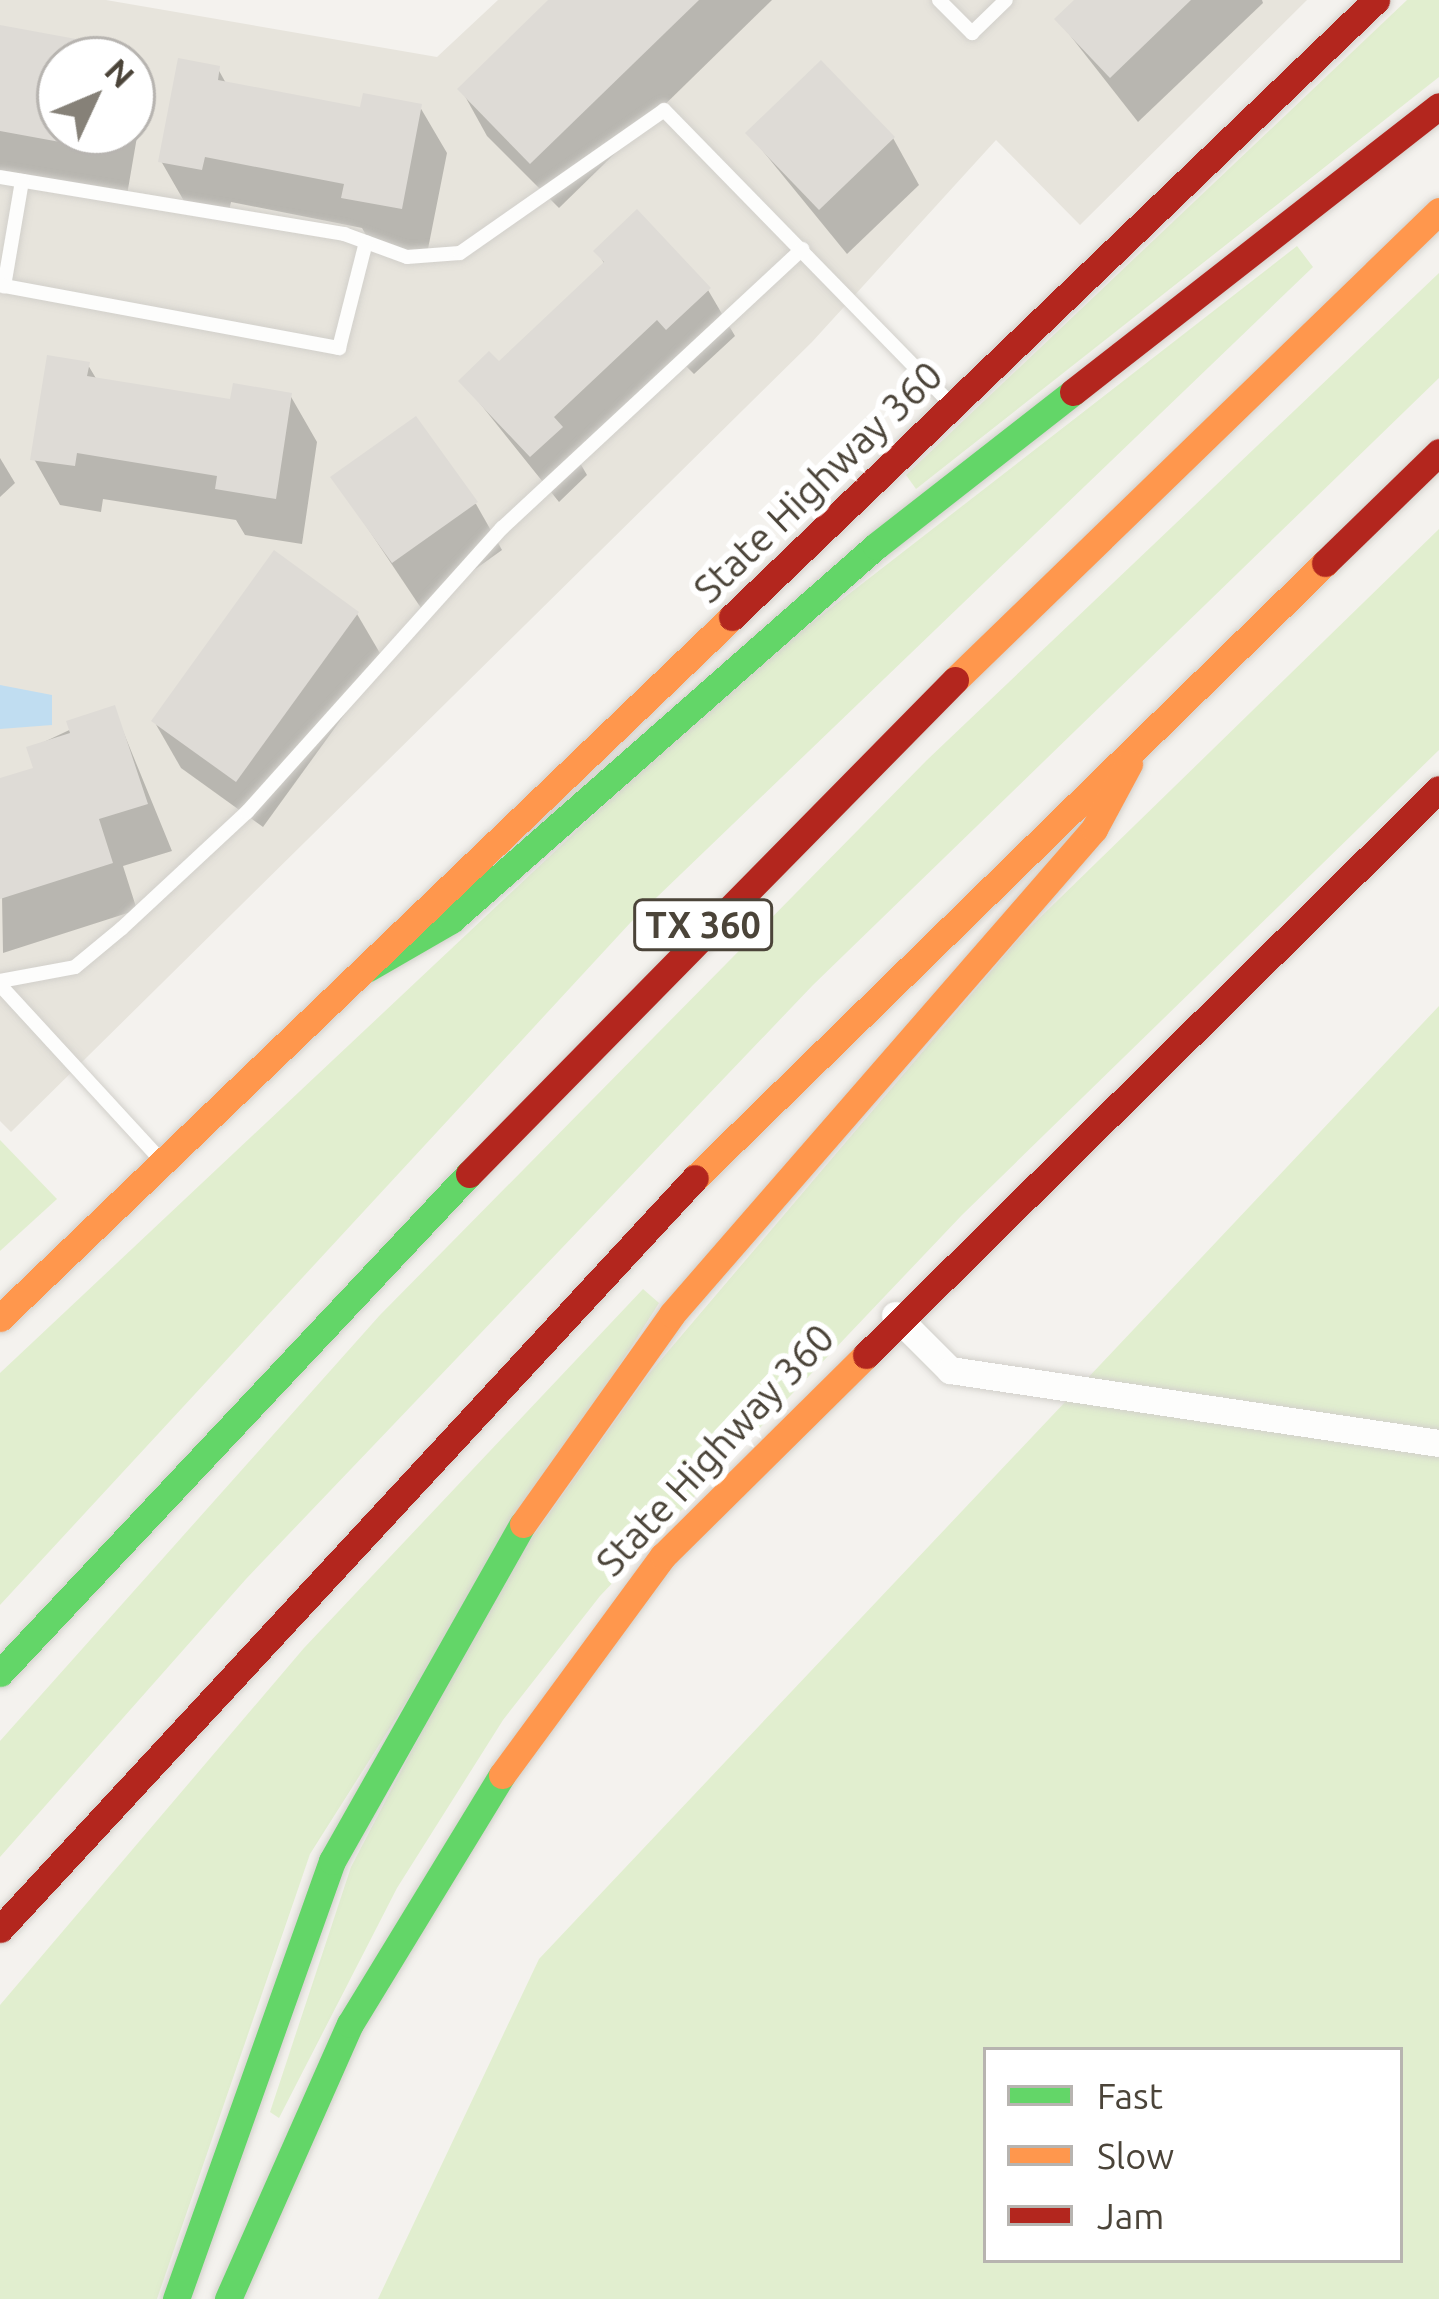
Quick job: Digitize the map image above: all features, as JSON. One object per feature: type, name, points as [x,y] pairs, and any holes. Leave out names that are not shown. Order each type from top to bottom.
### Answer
[{"type":"main road","name":"State Highway 360","points":[[0,1318],[1376,0]]},
{"type":"main road","points":[[368,968],[451,920],[876,546],[1439,106]]},
{"type":"main road","name":"TX 360","points":[[0,1672],[714,913],[1439,211]]},
{"type":"main road","points":[[0,1929],[616,1255],[1151,723],[1439,452]]},
{"type":"main road","points":[[176,2299],[332,1861],[476,1590],[798,1158],[1094,829],[1151,723]]},
{"type":"main road","name":"State Highway 360","points":[[228,2299],[350,2024],[547,1701],[663,1556],[895,1315],[1439,789]]},
{"type":"street","points":[[895,1315],[950,1370],[1439,1443]]},
{"type":"lane","points":[[939,0],[972,33],[1006,0]]},
{"type":"lane","points":[[0,177],[366,242],[407,257],[460,253],[664,110],[847,292],[953,406]]},
{"type":"lane","points":[[22,181],[4,286],[339,348],[366,242]]},
{"type":"lane","points":[[0,983],[75,967],[137,914],[247,812],[502,528],[802,249]]},
{"type":"lane","points":[[0,983],[164,1162]]},
{"type":"shaded area","points":[[0,0],[106,0],[437,57],[498,0],[1307,0],[1080,225],[996,140],[812,342],[11,1132],[0,1121]]},
{"type":"green space","points":[[1407,0],[1439,0],[1439,77],[916,489],[906,475]]},
{"type":"green space","points":[[1297,246],[1313,267],[631,922],[0,1605],[0,1373],[733,684]]},
{"type":"green space","points":[[1439,273],[1439,378],[813,985],[246,1579],[0,1857],[0,1741],[380,1315],[927,760]]},
{"type":"green space","points":[[1439,529],[1439,750],[962,1215],[600,1596],[503,1720],[397,1888],[279,2118],[270,2112],[351,1867],[498,1585],[648,1375],[1021,936]]},
{"type":"green space","points":[[1439,1006],[1439,2299],[378,2299],[539,1959]]},
{"type":"green space","points":[[0,1140],[57,1199],[0,1251]]},
{"type":"green space","points":[[643,1289],[659,1303],[310,1854],[157,2299],[0,2299],[0,2005],[304,1648]]},
{"type":"water","points":[[0,685],[52,695],[52,725],[0,729]]},
{"type":"building","points":[[548,0],[699,0],[530,164],[457,89]]},
{"type":"building","points":[[1074,0],[1191,0],[1110,78],[1054,19]]},
{"type":"building","points":[[0,25],[60,36],[36,36],[36,138],[0,131]]},
{"type":"building","points":[[178,58],[220,66],[218,80],[360,107],[363,93],[422,104],[402,209],[341,198],[344,184],[205,157],[202,170],[158,162]]},
{"type":"building","points":[[821,60],[895,137],[819,210],[745,133]]},
{"type":"building","points":[[637,209],[711,288],[666,330],[657,320],[554,417],[563,427],[530,457],[458,381],[489,351],[499,361],[604,262],[593,251]]},
{"type":"building","points":[[47,355],[90,362],[87,376],[230,399],[233,383],[292,393],[276,499],[215,489],[217,476],[77,453],[75,466],[30,460]]},
{"type":"building","points":[[416,416],[478,502],[392,563],[330,477]]},
{"type":"building","points":[[274,550],[359,612],[236,782],[151,721]]},
{"type":"building","points":[[115,705],[148,804],[99,819],[113,863],[0,899],[0,778],[33,768],[26,747],[70,733],[66,721]]},
{"type":"traffic: fast","points":[[368,968],[451,920],[876,546],[1073,392]]},
{"type":"traffic: fast","points":[[0,1673],[469,1174]]},
{"type":"traffic: fast","points":[[176,2299],[332,1861],[523,1524]]},
{"type":"traffic: fast","points":[[228,2299],[350,2024],[502,1775]]},
{"type":"traffic: slow","points":[[955,680],[1439,211]]},
{"type":"traffic: slow","points":[[695,1178],[1325,563]]},
{"type":"traffic: slow","points":[[0,1318],[732,617]]},
{"type":"traffic: slow","points":[[523,1524],[672,1314],[1094,829],[1129,764]]},
{"type":"traffic: slow","points":[[502,1775],[663,1556],[866,1355]]},
{"type":"traffic: jam","points":[[732,617],[1376,0]]},
{"type":"traffic: jam","points":[[1073,392],[1439,106]]},
{"type":"traffic: jam","points":[[1325,563],[1439,452]]},
{"type":"traffic: jam","points":[[469,1174],[955,680]]},
{"type":"traffic: jam","points":[[866,1355],[1439,789]]},
{"type":"traffic: jam","points":[[0,1929],[695,1178]]}]
